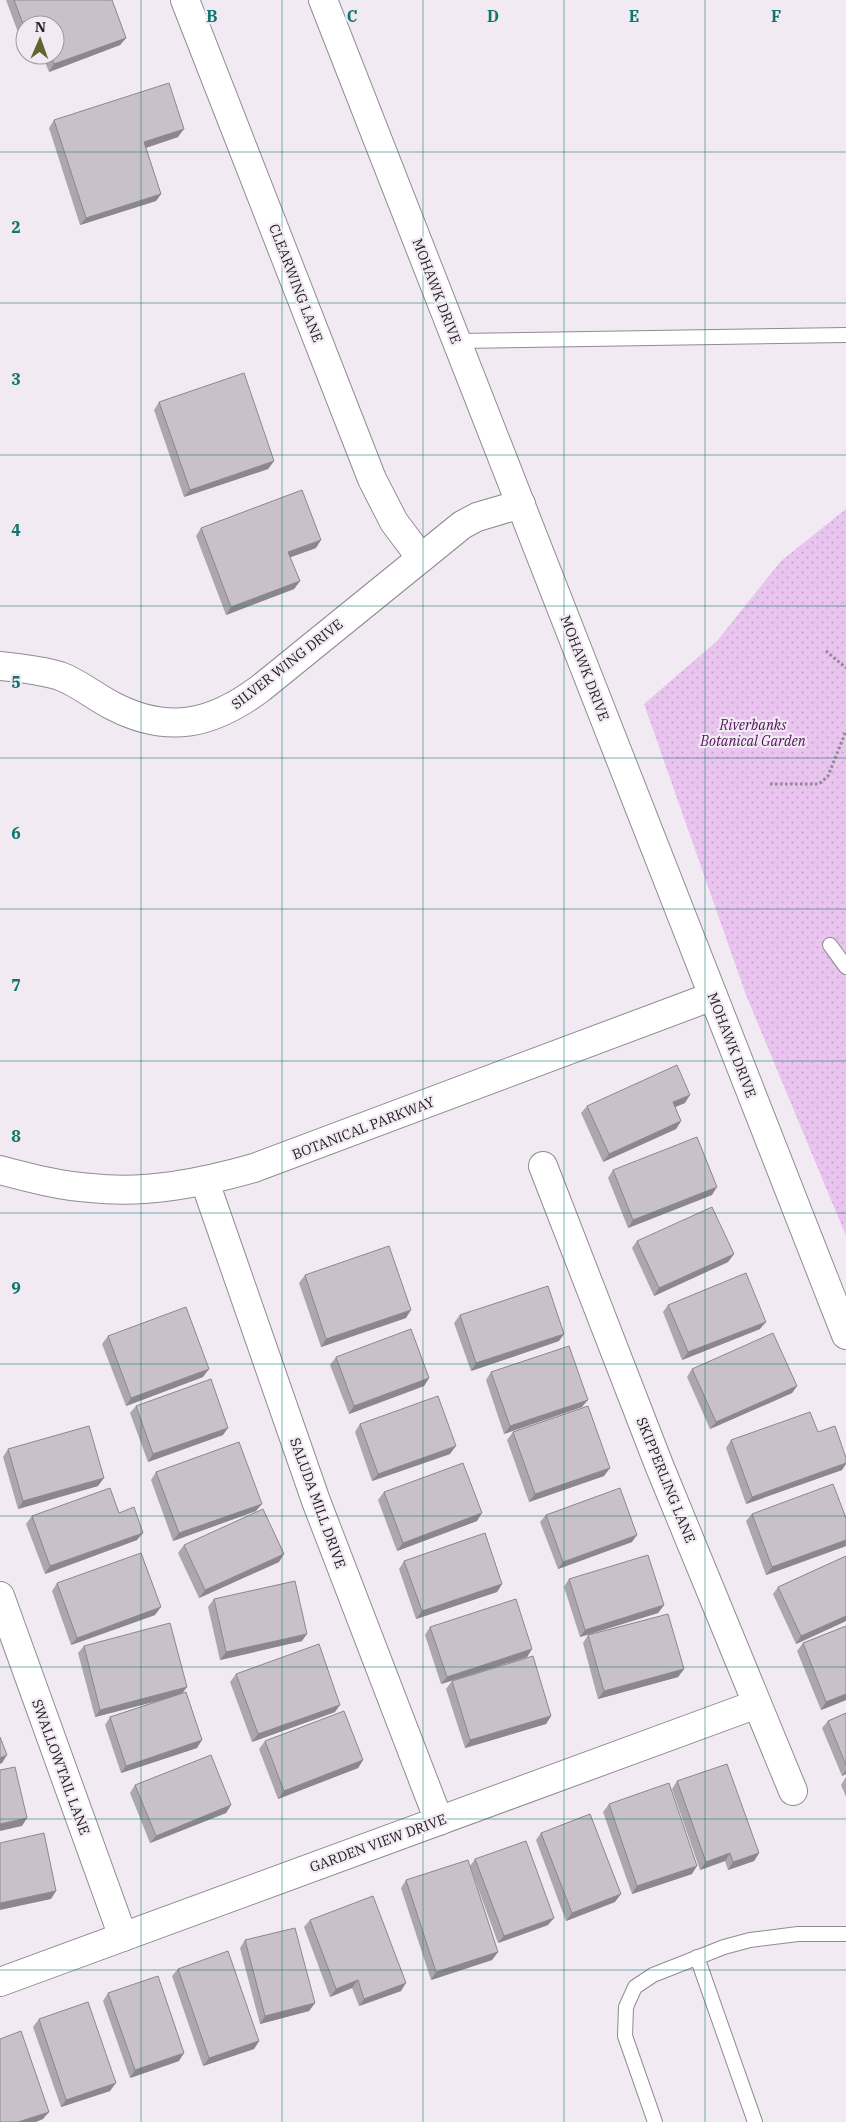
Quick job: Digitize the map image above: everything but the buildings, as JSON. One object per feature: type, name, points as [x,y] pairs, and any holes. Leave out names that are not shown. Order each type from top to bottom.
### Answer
[{"type":"street","name":"CLEARWING LANE","points":[[186,0],[372,479],[394,522],[421,558]]},
{"type":"street","name":"MOHAWK DRIVE","points":[[323,0],[846,1335]]},
{"type":"street","name":"SILVER WING DRIVE","points":[[0,666],[60,676],[85,688],[112,706],[134,716],[158,721],[184,723],[207,719],[244,701],[462,525],[477,517],[521,504]]},
{"type":"street","name":"BOTANICAL PARKWAY","points":[[0,1170],[46,1182],[91,1188],[132,1190],[205,1182],[254,1168],[713,996]]},
{"type":"street","name":"SKIPPERLING LANE","points":[[543,1166],[659,1465],[793,1791]]},
{"type":"street","name":"SALUDA MILL DRIVE","points":[[205,1182],[316,1501],[439,1820]]},
{"type":"street","name":"SWALLOWTAIL LANE","points":[[0,1596],[123,1937]]},
{"type":"street","name":"GARDEN VIEW DRIVE","points":[[0,1982],[757,1704]]},
{"type":"lane","points":[[457,341],[846,335]]},
{"type":"lane","points":[[830,945],[846,967]]},
{"type":"lane","points":[[655,2122],[625,2036],[626,2008],[635,1987],[644,1980],[724,1947],[767,1937],[846,1934]]},
{"type":"lane","points":[[697,1957],[756,2122]]},
{"type":"path","points":[[826,650],[846,668]]},
{"type":"path","points":[[770,784],[819,784],[828,776],[846,731]]},
{"type":"green space","name":"Riverbanks Botanical Garden","points":[[846,509],[846,1236],[746,995],[644,704],[717,641],[781,561]]}]
